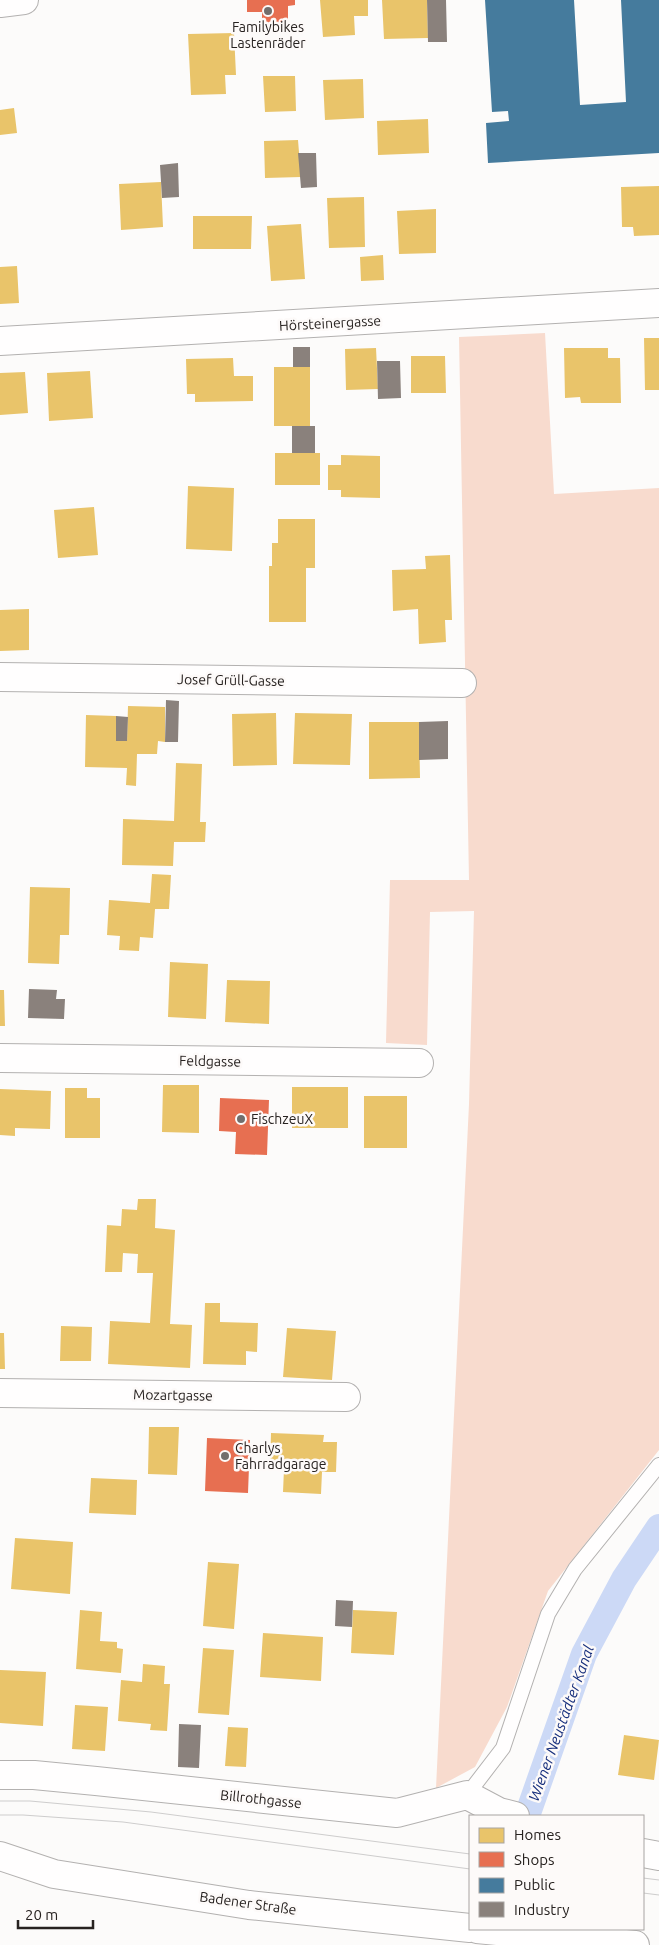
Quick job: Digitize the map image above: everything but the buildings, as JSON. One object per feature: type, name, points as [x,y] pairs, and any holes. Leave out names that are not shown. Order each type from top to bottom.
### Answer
[{"type":"street","points":[[0,3],[24,0]]},
{"type":"street","name":"Hörsteinergasse","points":[[0,341],[659,303]]},
{"type":"street","name":"Josef Grüll-Gasse","points":[[0,677],[462,683]]},
{"type":"street","name":"Feldgasse","points":[[0,1058],[419,1063]]},
{"type":"street","name":"Mozartgasse","points":[[0,1393],[346,1397]]},
{"type":"street","name":"Billrothgasse","points":[[0,1775],[34,1775],[87,1780],[397,1813],[467,1795]]},
{"type":"street","points":[[467,1795],[507,1814]]},
{"type":"street","points":[[644,1853],[659,1856]]},
{"type":"street","name":"Badener Straße","points":[[0,1856],[54,1874],[249,1905],[469,1928]]},
{"type":"street","name":"Badener Straße","points":[[482,1930],[519,1937],[635,1945]]},
{"type":"lane","points":[[467,1795],[503,1748],[548,1614],[575,1569],[659,1465]]},
{"type":"shaded area","points":[[545,333],[554,494],[659,488],[659,1450],[548,1591],[507,1707],[475,1767],[436,1788],[469,1104],[474,911],[430,912],[427,1045],[386,1043],[390,880],[469,880],[459,337]]},
{"type":"waterway","name":"Wiener Neustädter Kanal","points":[[527,1815],[584,1654],[624,1579],[659,1527]]},
{"type":"tram line","points":[[0,1801],[30,1801],[151,1812],[469,1854]]},
{"type":"tram line","points":[[0,1815],[123,1822],[469,1869]]},
{"type":"tram line","points":[[644,1878],[659,1880]]},
{"type":"tram line","points":[[644,1893],[659,1895]]},
{"type":"place","name":"Familybikes Lastenräder","points":[[268,11]]},
{"type":"place","name":"FischzeuX","points":[[241,1119]]},
{"type":"place","name":"Charlys Fahrradgarage","points":[[225,1456]]}]
